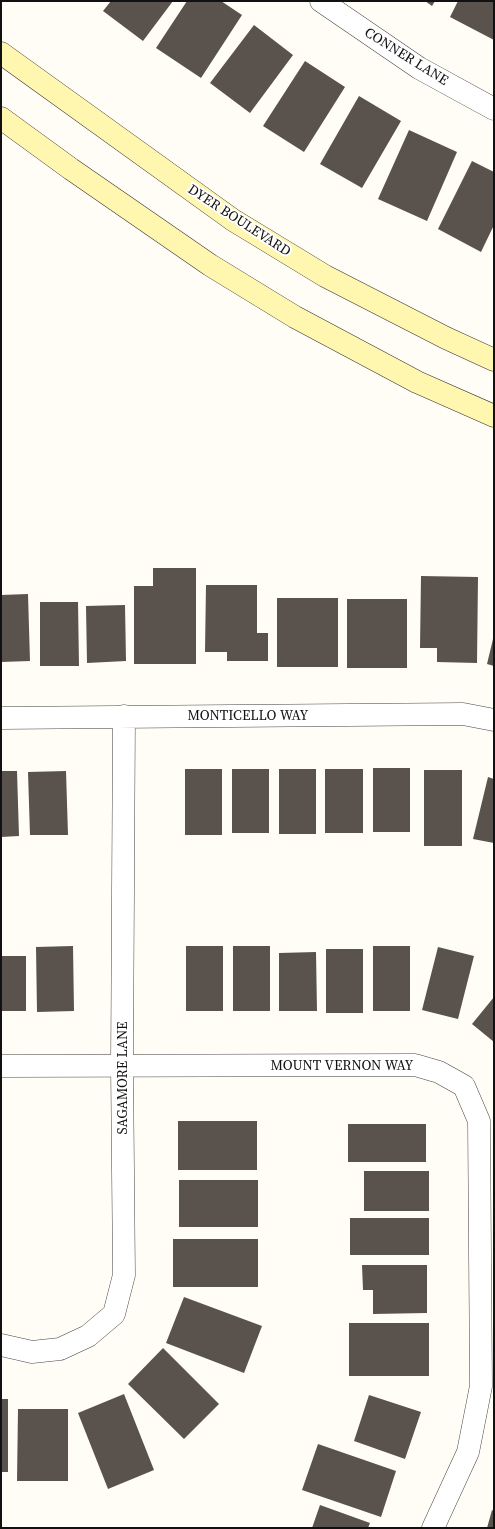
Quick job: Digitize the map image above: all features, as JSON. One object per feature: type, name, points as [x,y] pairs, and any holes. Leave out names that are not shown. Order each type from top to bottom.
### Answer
[{"type":"main road","name":"DYER BOULEVARD","points":[[1,53],[233,220],[325,276],[446,338],[494,360]]},
{"type":"main road","points":[[1,118],[71,169],[210,265],[288,313],[417,382],[494,416]]},
{"type":"street","name":"CONNER LANE","points":[[321,1],[419,68],[494,108]]},
{"type":"street","name":"MONTICELLO WAY","points":[[1,718],[463,714],[494,720]]},
{"type":"street","name":"SAGAMORE LANE","points":[[1,1345],[32,1352],[60,1349],[88,1336],[114,1314],[124,1275],[122,1066],[124,716]]},
{"type":"street","name":"MOUNT VERNON WAY","points":[[1,1066],[415,1065],[439,1072],[464,1086],[479,1121],[488,1350],[468,1452],[433,1528]]},
{"type":"building","points":[[111,1],[173,1],[143,41],[103,11]]},
{"type":"building","points":[[187,1],[221,1],[242,15],[201,78],[156,48]]},
{"type":"building","points":[[425,1],[435,1],[432,6]]},
{"type":"building","points":[[458,1],[494,1],[494,40],[450,17]]},
{"type":"building","points":[[254,25],[293,55],[250,113],[210,83]]},
{"type":"building","points":[[305,61],[345,87],[304,152],[263,126]]},
{"type":"building","points":[[359,96],[401,121],[362,188],[320,164]]},
{"type":"building","points":[[409,130],[457,152],[427,221],[378,199]]},
{"type":"building","points":[[472,161],[494,172],[494,225],[481,252],[438,229]]},
{"type":"building","points":[[153,568],[196,568],[196,664],[134,664],[134,586],[153,586]]},
{"type":"building","points":[[421,576],[478,577],[477,663],[437,662],[437,648],[420,648]]},
{"type":"building","points":[[206,585],[257,585],[257,633],[268,633],[268,661],[227,661],[227,652],[205,652]]},
{"type":"building","points":[[28,594],[30,661],[1,662],[1,595]]},
{"type":"building","points":[[277,598],[338,598],[338,667],[277,667]]},
{"type":"building","points":[[347,599],[407,599],[407,668],[347,668]]},
{"type":"building","points":[[40,602],[78,602],[79,666],[40,666]]},
{"type":"building","points":[[125,605],[126,661],[87,663],[86,606]]},
{"type":"building","points":[[494,639],[494,666],[487,664]]},
{"type":"building","points":[[373,768],[410,768],[410,832],[373,832]]},
{"type":"building","points":[[185,769],[222,769],[222,835],[185,835]]},
{"type":"building","points":[[232,769],[269,769],[269,833],[232,833]]},
{"type":"building","points":[[279,769],[316,769],[316,834],[279,834]]},
{"type":"building","points":[[325,769],[363,769],[363,833],[325,833]]},
{"type":"building","points":[[424,770],[462,770],[462,846],[424,846]]},
{"type":"building","points":[[1,771],[17,771],[19,836],[1,837]]},
{"type":"building","points":[[66,771],[68,835],[30,835],[28,772]]},
{"type":"building","points":[[488,777],[494,779],[494,843],[473,839]]},
{"type":"building","points":[[73,946],[74,1011],[37,1012],[36,947]]},
{"type":"building","points":[[186,946],[223,946],[223,1011],[186,1011]]},
{"type":"building","points":[[233,946],[270,946],[270,1011],[233,1011]]},
{"type":"building","points":[[373,946],[410,946],[410,1011],[373,1011]]},
{"type":"building","points":[[438,947],[474,956],[458,1019],[422,1010]]},
{"type":"building","points":[[326,949],[363,949],[363,1013],[326,1013]]},
{"type":"building","points":[[316,952],[317,1011],[279,1011],[279,953]]},
{"type":"building","points":[[1,956],[26,956],[26,1011],[1,1011]]},
{"type":"building","points":[[494,997],[494,1042],[472,1024]]},
{"type":"building","points":[[178,1121],[257,1121],[257,1170],[178,1170]]},
{"type":"building","points":[[348,1124],[426,1124],[426,1162],[348,1162]]},
{"type":"building","points":[[364,1171],[429,1171],[429,1211],[364,1211]]},
{"type":"building","points":[[179,1180],[258,1180],[258,1227],[179,1227]]},
{"type":"building","points":[[350,1218],[429,1218],[429,1255],[350,1255]]},
{"type":"building","points":[[173,1239],[258,1239],[258,1287],[173,1287]]},
{"type":"building","points":[[362,1265],[427,1265],[427,1313],[373,1314],[373,1290],[363,1290]]},
{"type":"building","points":[[184,1297],[262,1326],[244,1373],[166,1343]]},
{"type":"building","points":[[349,1323],[429,1323],[429,1376],[349,1376]]},
{"type":"building","points":[[163,1348],[219,1404],[184,1439],[128,1384]]},
{"type":"building","points":[[124,1394],[154,1470],[108,1489],[78,1413]]},
{"type":"building","points":[[369,1395],[421,1412],[405,1459],[354,1441]]},
{"type":"building","points":[[1,1399],[8,1399],[8,1472],[1,1472]]},
{"type":"building","points":[[18,1409],[68,1409],[68,1481],[17,1481]]},
{"type":"building","points":[[318,1444],[396,1471],[381,1517],[302,1490]]},
{"type":"building","points":[[320,1505],[370,1523],[368,1528],[312,1528]]},
{"type":"building","points":[[492,1510],[494,1511],[494,1528],[487,1528]]}]
